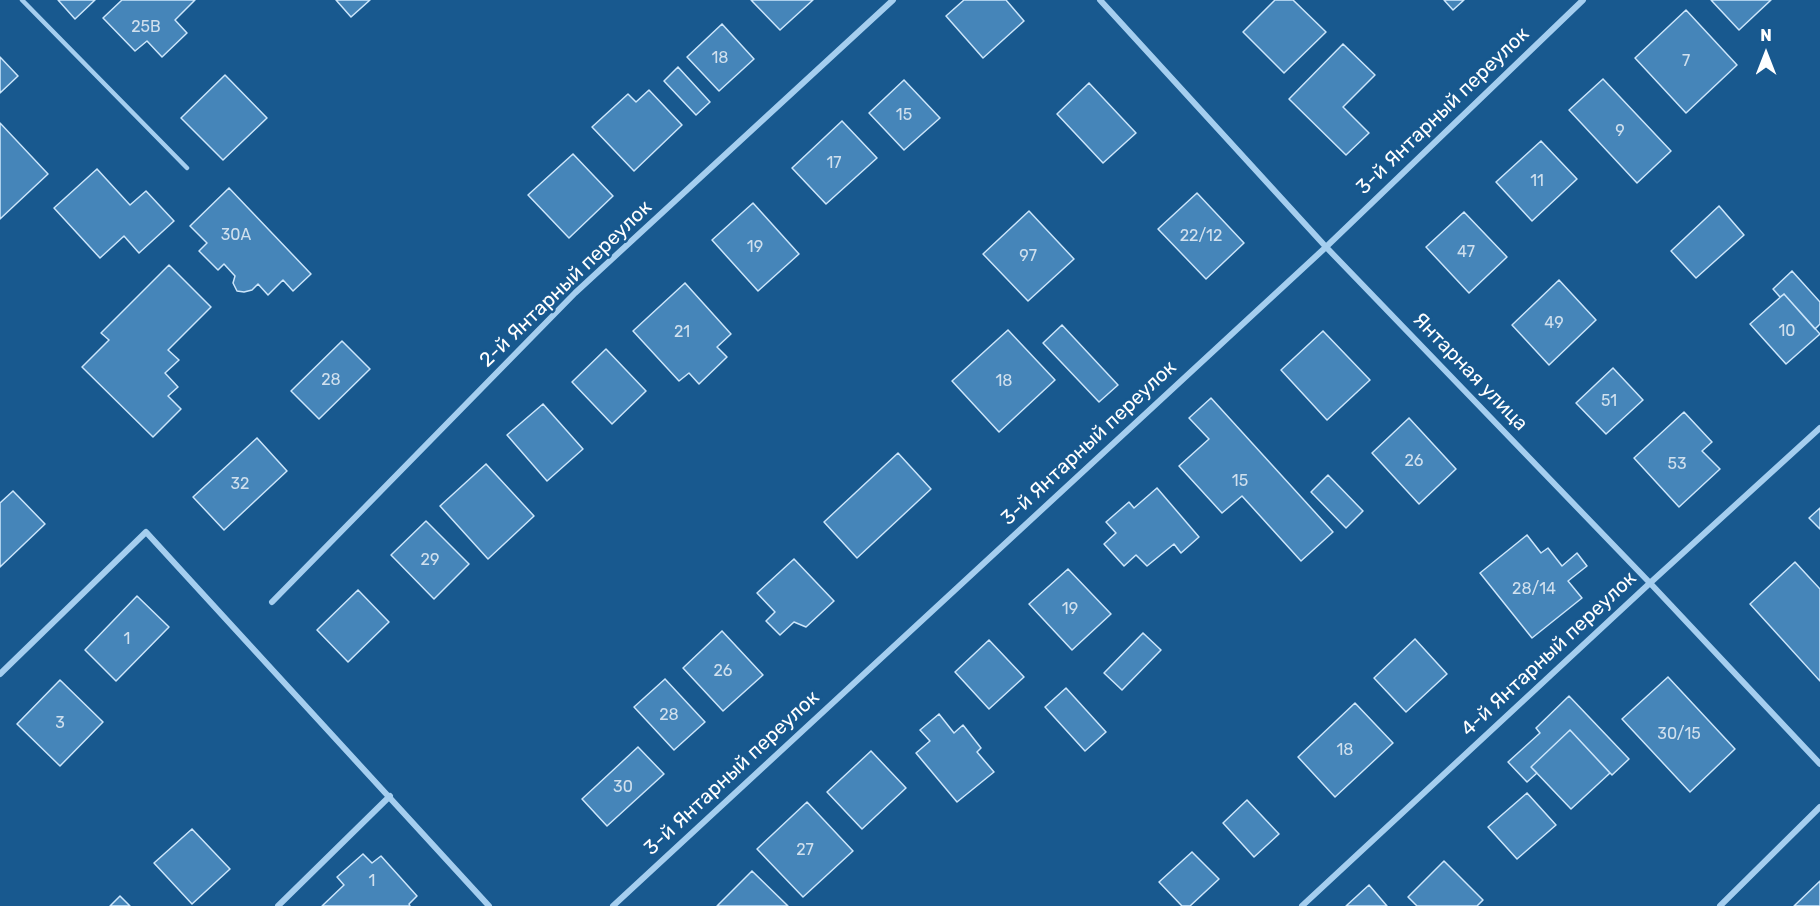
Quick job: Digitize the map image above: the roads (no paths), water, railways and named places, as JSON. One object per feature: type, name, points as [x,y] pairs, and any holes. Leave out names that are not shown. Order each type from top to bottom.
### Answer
[{"type":"street","name":"2-й Янтарный переулок","points":[[272,602],[575,293],[893,0]]},
{"type":"street","name":"Янтарная улица","points":[[1100,0],[1326,247],[1650,583],[1820,764]]},
{"type":"street","name":"3-й Янтарный переулок","points":[[613,906],[1326,247],[1583,0]]},
{"type":"street","name":"4-й Янтарный переулок","points":[[1302,906],[1820,428]]},
{"type":"street","points":[[0,674],[146,532],[489,906]]},
{"type":"street","points":[[278,906],[390,796]]},
{"type":"street","points":[[1720,906],[1819,809]]},
{"type":"lane","points":[[22,0],[187,168]]}]
